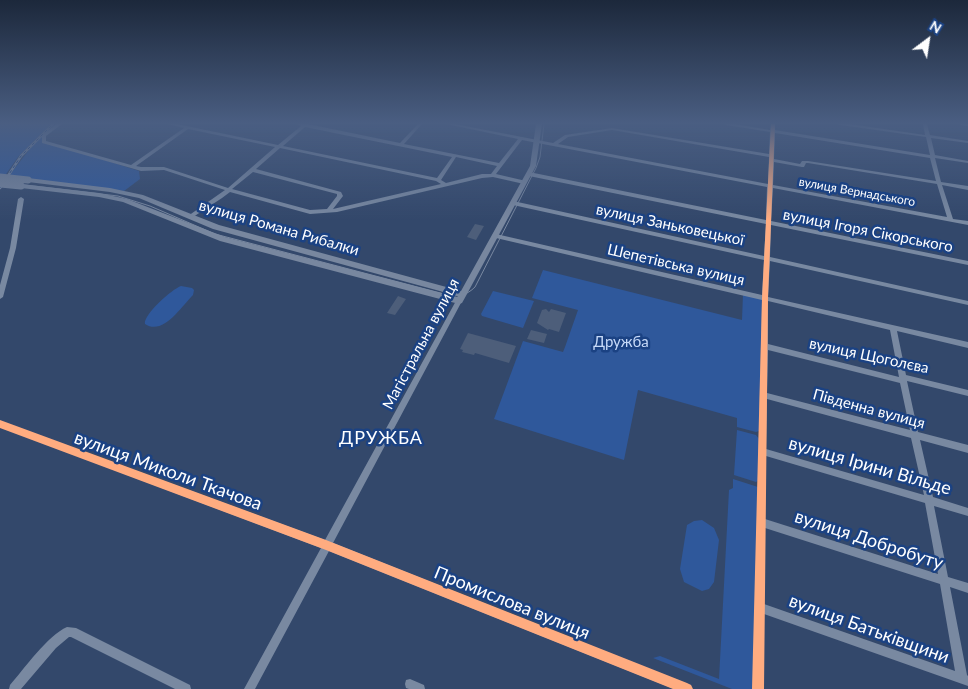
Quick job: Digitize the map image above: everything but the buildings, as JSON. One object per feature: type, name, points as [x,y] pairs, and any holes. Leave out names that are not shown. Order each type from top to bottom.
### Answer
[{"type":"main road","name":"Магістральна вулиця","points":[[461,297],[529,174],[535,156]]},
{"type":"main road","name":"вулиця Романа Рибалки","points":[[0,177],[124,192],[141,196],[190,217],[236,233],[461,297]]},
{"type":"main road","name":"вулиця Романа Рибалки","points":[[0,184],[99,195],[125,200],[223,238],[461,297]]},
{"type":"street","points":[[93,156],[141,169],[164,168],[229,190],[302,211],[328,211],[482,176],[493,175],[524,182]]},
{"type":"street","points":[[131,167],[147,156]]},
{"type":"street","points":[[190,217],[213,203],[268,156]]},
{"type":"street","points":[[319,156],[438,180],[446,185]]},
{"type":"street","points":[[438,180],[454,156]]},
{"type":"street","points":[[455,156],[501,165]]},
{"type":"street","points":[[493,175],[508,156]]},
{"type":"street","name":"вулиця Вернадського","points":[[616,156],[968,222]]},
{"type":"street","points":[[761,156],[802,166],[804,162],[808,162],[968,188]]},
{"type":"street","points":[[932,156],[951,220]]},
{"type":"street","points":[[933,156],[968,162]]},
{"type":"street","points":[[758,689],[765,298],[771,158]]},
{"type":"street","points":[[252,170],[339,193],[340,196],[328,211]]},
{"type":"street","name":"вулиця Ігоря Сікорського","points":[[529,174],[968,263]]},
{"type":"street","points":[[0,297],[13,248],[21,199]]},
{"type":"street","name":"вулиця Заньковецької","points":[[513,203],[968,303]]},
{"type":"street","name":"Шепетівська вулиця","points":[[496,236],[968,345]]},
{"type":"street","name":"Магістральна вулиця","points":[[249,689],[461,297]]},
{"type":"street","points":[[893,328],[965,680]]},
{"type":"street","name":"вулиця Щоголєва","points":[[764,346],[968,393]]},
{"type":"street","name":"Південна вулиця","points":[[763,395],[968,449]]},
{"type":"street","name":"вулиця Миколи Ткачова","points":[[0,424],[326,546]]},
{"type":"street","name":"вулиця Ірини Вільде","points":[[762,451],[968,512]]},
{"type":"street","name":"вулиця Добробуту","points":[[761,522],[968,588]]},
{"type":"street","name":"Промислова вулиця","points":[[326,546],[687,689]]},
{"type":"street","name":"вулиця Батьківщини","points":[[759,606],[965,680]]},
{"type":"street","points":[[14,689],[52,644],[66,632],[72,632],[186,689]]},
{"type":"street","points":[[410,684],[420,689]]},
{"type":"green space","points":[[0,156],[19,156],[4,177],[0,176]]},
{"type":"green space","points":[[24,156],[93,156],[139,171],[140,179],[124,191],[8,177]]},
{"type":"green space","name":"Дружба","points":[[543,270],[742,320],[743,294],[762,299],[759,431],[756,432],[737,427],[737,418],[638,390],[624,460],[494,419],[523,341],[563,352],[578,310],[532,298]]},
{"type":"green space","points":[[181,286],[194,290],[193,295],[177,313],[158,326],[152,327],[145,324],[149,315],[159,303]]},
{"type":"green space","points":[[493,291],[534,301],[523,328],[482,316],[481,314]]},
{"type":"green space","points":[[737,430],[756,435],[759,439],[759,480],[756,482],[734,475]]},
{"type":"green space","points":[[733,479],[758,487],[753,689],[732,689],[653,658],[660,656],[719,679],[729,490],[733,488]]},
{"type":"green space","points":[[702,520],[714,528],[719,540],[714,582],[709,589],[702,591],[684,582],[680,569],[687,525],[694,521]]},
{"type":"tram line","points":[[0,182],[118,196],[150,206],[215,234],[456,296],[466,294],[475,287],[536,168],[540,156]]},
{"type":"railway","points":[[0,188],[21,156]]},
{"type":"cycle path","points":[[758,689],[765,298],[772,156]]},
{"type":"cycle path","points":[[0,424],[326,545],[687,689]]},
{"type":"district","name":"ДРУЖБА","points":[[381,438]]}]
